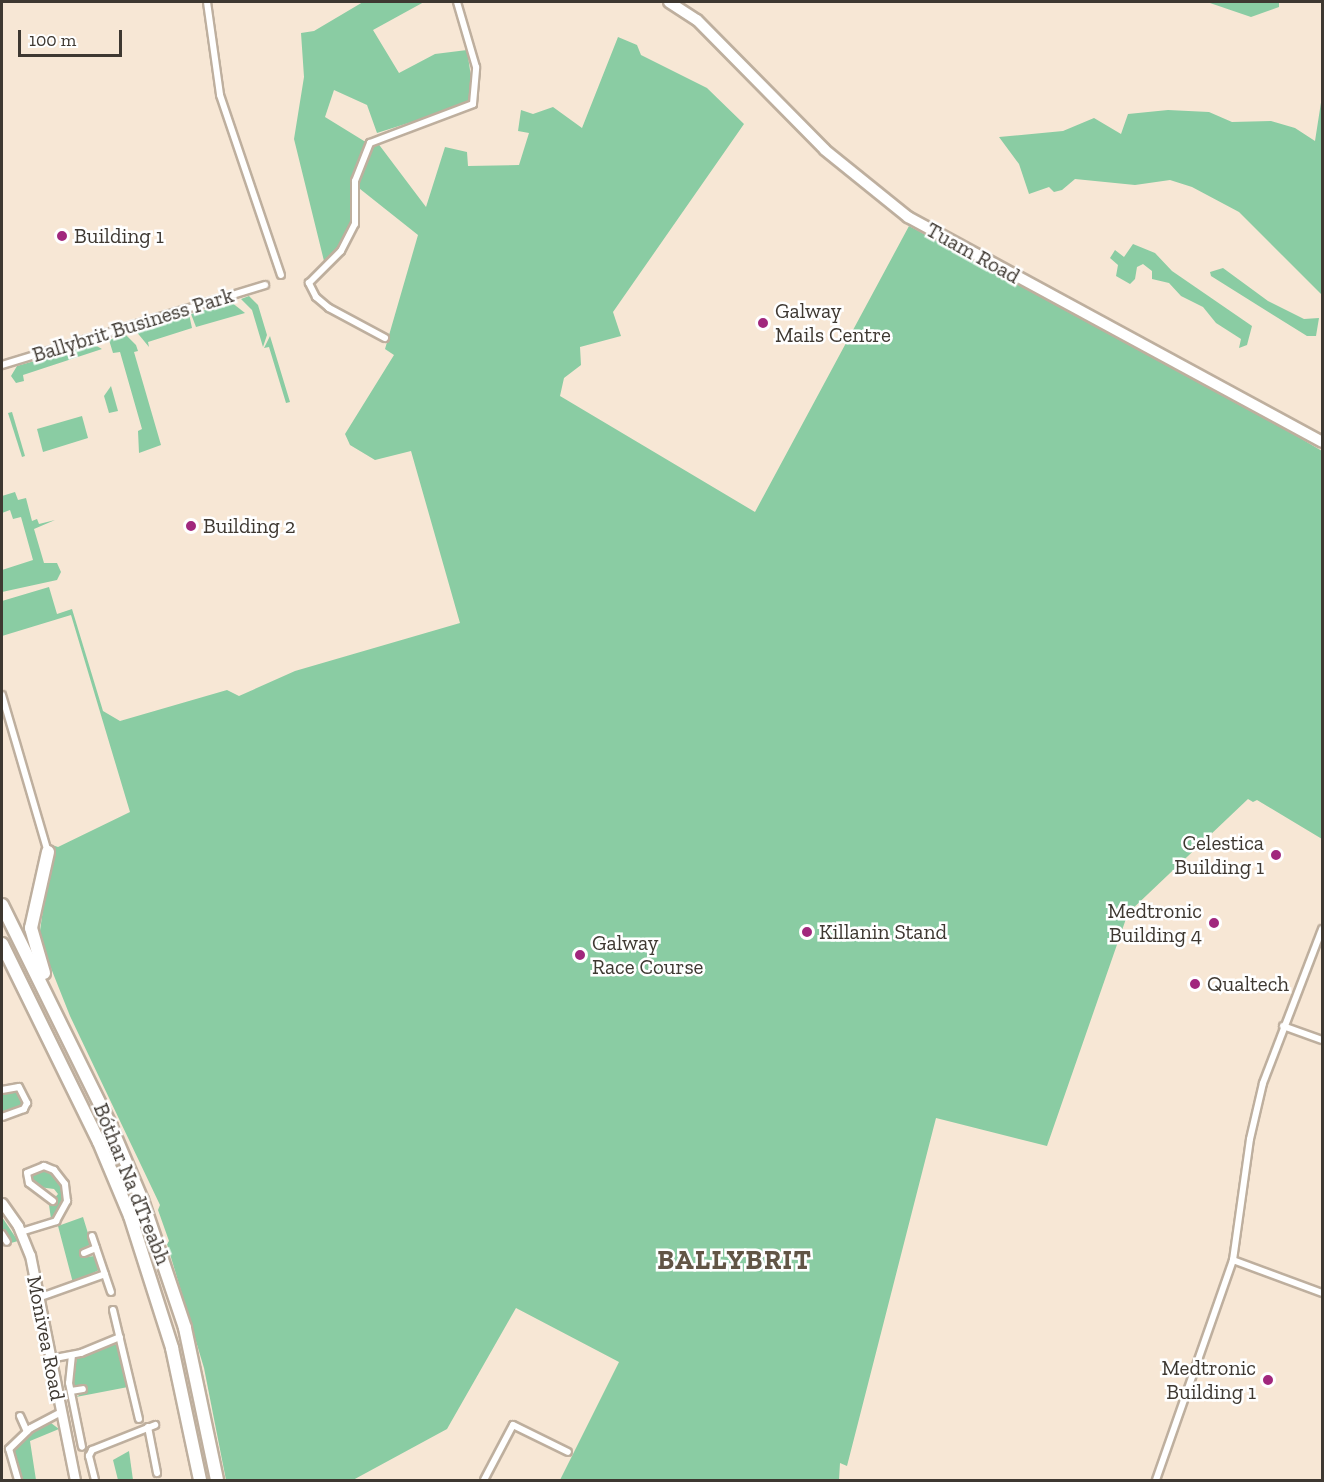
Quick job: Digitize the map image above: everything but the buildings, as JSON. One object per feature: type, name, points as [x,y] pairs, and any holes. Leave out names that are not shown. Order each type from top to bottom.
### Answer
[{"type":"highway","points":[[48,852],[31,938],[62,1028]]},
{"type":"highway","name":"Bóthar Na dTreabh","points":[[2,904],[117,1140],[161,1252],[195,1368],[217,1480]]},
{"type":"highway","name":"Bóthar Na dTreabh","points":[[2,944],[99,1142],[130,1215],[172,1348],[200,1480]]},
{"type":"main road","name":"Tuam Road","points":[[669,2],[697,20],[825,150],[908,217],[1323,442]]},
{"type":"main road","name":"Monivea Road","points":[[2,1203],[21,1232],[38,1298],[75,1480]]},
{"type":"street","points":[[207,2],[220,95],[280,275]]},
{"type":"street","points":[[385,339],[329,308],[316,297],[309,283],[341,251],[355,224],[355,181],[370,143],[473,104],[476,66],[457,2]]},
{"type":"street","name":"Ballybrit Business Park","points":[[2,365],[265,285]]},
{"type":"street","points":[[2,695],[48,852]]},
{"type":"street","points":[[1156,1480],[1233,1260],[1252,1126],[1283,1026],[1323,929]]},
{"type":"street","points":[[1283,1026],[1323,1040]]},
{"type":"street","points":[[2,1090],[19,1087],[27,1104],[2,1117]]},
{"type":"street","points":[[21,1232],[56,1221],[68,1201],[66,1187],[54,1170],[44,1166],[27,1173],[29,1183],[54,1201]]},
{"type":"street","points":[[2,1234],[6,1242]]},
{"type":"street","points":[[92,1236],[111,1292]]},
{"type":"street","points":[[84,1252],[96,1248]]},
{"type":"street","points":[[1233,1260],[1323,1293]]},
{"type":"street","points":[[38,1298],[105,1274]]},
{"type":"street","points":[[113,1310],[139,1419]]},
{"type":"street","points":[[50,1359],[72,1355],[120,1337]]},
{"type":"street","points":[[72,1355],[71,1391],[82,1447]]},
{"type":"street","points":[[71,1391],[83,1389]]},
{"type":"street","points":[[18,1480],[8,1452],[27,1432],[61,1412]]},
{"type":"street","points":[[20,1416],[27,1432]]},
{"type":"street","points":[[484,1480],[513,1425],[567,1452]]},
{"type":"street","points":[[94,1480],[92,1450],[152,1426],[156,1473]]},
{"type":"green space","name":"Galway Race Course","points":[[363,2],[424,2],[373,30],[399,73],[435,54],[467,50],[473,90],[468,104],[377,133],[367,105],[334,90],[325,117],[364,141],[377,142],[426,207],[445,147],[467,152],[468,166],[519,165],[529,133],[518,131],[521,110],[533,114],[553,107],[582,128],[618,37],[637,45],[641,55],[707,88],[744,124],[613,312],[621,336],[580,347],[581,365],[564,378],[560,396],[755,512],[909,226],[1210,385],[1322,451],[1322,839],[1257,800],[1253,802],[1248,799],[1128,913],[1047,1146],[936,1118],[847,1466],[840,1463],[839,1480],[560,1480],[619,1362],[516,1308],[447,1429],[353,1480],[226,1480],[204,1368],[167,1244],[169,1241],[158,1210],[160,1205],[70,1016],[39,938],[52,845],[58,847],[130,812],[71,615],[2,636],[2,601],[49,587],[57,614],[72,609],[103,711],[120,721],[227,690],[239,696],[295,671],[460,623],[411,451],[375,460],[350,445],[345,434],[394,355],[385,349],[418,235],[350,181],[350,226],[338,249],[324,261],[294,139],[304,77],[301,33],[314,31]]},
{"type":"green space","points":[[1207,2],[1279,2],[1279,7],[1251,17]]},
{"type":"green space","points":[[1322,96],[1322,295],[1239,212],[1192,187],[1170,180],[1135,185],[1075,179],[1062,190],[1054,192],[1049,187],[1029,194],[1019,164],[999,137],[1063,131],[1094,118],[1121,134],[1128,114],[1168,110],[1209,112],[1232,122],[1271,121],[1295,128],[1315,141]]},
{"type":"green space","points":[[1133,244],[1155,253],[1172,271],[1252,326],[1247,345],[1239,348],[1241,339],[1216,323],[1203,307],[1181,296],[1169,283],[1152,279],[1152,271],[1143,264],[1137,267],[1135,279],[1130,284],[1116,276],[1118,265],[1110,258],[1115,250],[1124,257]]},
{"type":"green space","points":[[1223,268],[1268,301],[1304,319],[1319,318],[1316,336],[1307,336],[1211,276],[1210,272]]},
{"type":"green space","points":[[249,296],[258,305],[267,335],[263,347],[252,310],[241,299]]},
{"type":"green space","points":[[231,302],[245,313],[196,327],[191,314]]},
{"type":"green space","points":[[189,314],[192,328],[148,342],[149,347],[135,330]]},
{"type":"green space","points":[[125,334],[136,345],[138,351],[134,352],[161,445],[139,453],[138,431],[142,429],[120,352],[113,353],[109,340]]},
{"type":"green space","points":[[270,336],[290,402],[286,403],[269,347],[264,348]]},
{"type":"green space","points":[[93,344],[102,349],[23,375],[24,381],[16,383],[11,376],[17,366]]},
{"type":"green space","points":[[111,386],[118,411],[109,413],[104,396]]},
{"type":"green space","points":[[12,412],[25,456],[22,457],[8,413]]},
{"type":"green space","points":[[82,416],[88,438],[43,452],[37,429]]},
{"type":"green space","points":[[15,492],[18,500],[26,498],[32,521],[37,519],[39,524],[55,520],[34,529],[44,563],[57,563],[61,572],[57,580],[2,592],[2,570],[33,560],[21,517],[13,519],[10,510],[2,513],[2,496]]},
{"type":"green space","points":[[17,1089],[24,1106],[2,1114],[2,1092]]},
{"type":"green space","points":[[46,1169],[52,1171],[65,1194],[59,1213],[51,1219],[49,1205],[58,1194],[54,1189],[39,1187],[30,1177]]},
{"type":"green space","points":[[2,1217],[18,1241],[11,1243],[2,1228]]},
{"type":"green space","points":[[83,1217],[91,1243],[82,1251],[85,1257],[95,1256],[99,1270],[73,1283],[58,1226]]},
{"type":"green space","points":[[114,1344],[121,1347],[128,1387],[76,1397],[86,1391],[85,1386],[74,1385],[71,1381],[77,1359]]},
{"type":"green space","points":[[51,1423],[59,1429],[30,1441],[36,1480],[21,1480],[13,1452],[36,1429]]},
{"type":"green space","points":[[129,1451],[133,1480],[118,1480],[113,1460]]},
{"type":"place","name":"Building 1","points":[[62,236]]},
{"type":"place","name":"Galway Mails Centre","points":[[763,323]]},
{"type":"place","name":"Building 2","points":[[191,526]]},
{"type":"place","name":"Celestica Building 1","points":[[1276,855]]},
{"type":"place","name":"Medtronic Building 4","points":[[1214,923]]},
{"type":"place","name":"Killanin Stand","points":[[807,932]]},
{"type":"place","name":"Galway Race Course","points":[[580,955]]},
{"type":"place","name":"Qualtech","points":[[1195,984]]},
{"type":"place","name":"Medtronic Building 1","points":[[1268,1380]]},
{"type":"district","name":"BALLYBRIT","points":[[735,1261]]}]
